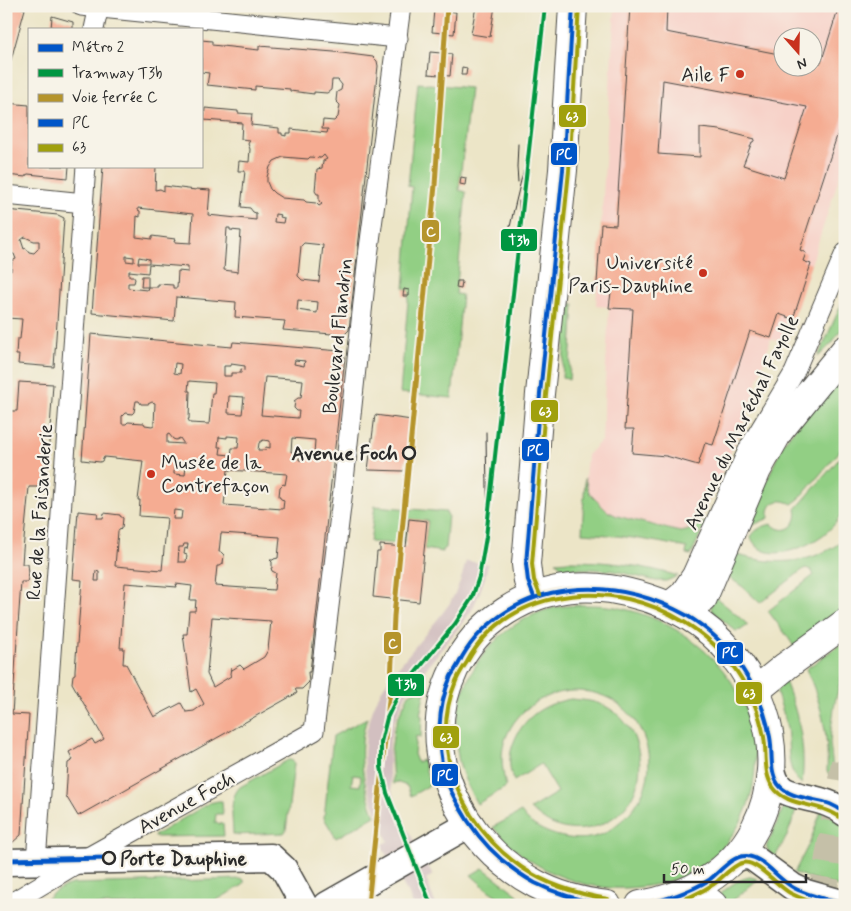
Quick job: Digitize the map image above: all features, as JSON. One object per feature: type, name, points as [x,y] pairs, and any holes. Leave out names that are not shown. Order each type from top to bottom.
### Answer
[{"type":"main road","points":[[534,597],[528,580],[526,564],[540,394],[563,170],[573,6]]},
{"type":"main road","points":[[675,609],[703,598],[757,470],[779,431],[845,350]]},
{"type":"main road","points":[[536,905],[534,889],[530,881],[493,853],[459,808],[450,790],[440,751],[441,711],[454,670],[461,657],[489,623],[515,605],[534,597],[561,589],[587,587],[624,591],[645,596],[675,609],[708,631],[729,652],[746,674],[765,714],[771,744],[772,768],[766,805],[752,835],[730,862],[708,880],[680,895]]},
{"type":"main road","points":[[755,691],[845,623]]},
{"type":"main road","points":[[772,768],[775,779],[783,790],[829,803],[845,813]]},
{"type":"main road","points":[[327,905],[470,824]]},
{"type":"main road","points":[[730,862],[740,856],[752,857],[794,887],[806,893],[845,904]]},
{"type":"main road","points":[[6,862],[271,857],[284,869],[304,905]]},
{"type":"main road","points":[[526,878],[554,892],[588,904]]},
{"type":"main road","points":[[640,905],[687,894],[702,896],[713,905]]},
{"type":"street","name":"Boulevard Flandrin","points":[[314,731],[343,490],[368,256],[401,6]]},
{"type":"street","points":[[94,28],[93,7],[398,38]]},
{"type":"street","name":"Rue de la Faisanderie","points":[[36,862],[86,168]]},
{"type":"street","points":[[6,195],[84,203]]},
{"type":"street","name":"Avenue du Maréchal Fayolle","points":[[675,609],[680,592],[692,574],[749,448],[794,373],[845,253]]},
{"type":"street","name":"Avenue Foch","points":[[8,905],[81,860],[314,731]]},
{"type":"shaded area","name":"Université Paris-Dauphine","points":[[615,6],[845,6],[845,159],[786,342],[771,339],[746,418],[700,521],[693,528],[684,532],[617,516],[607,511],[588,490],[585,478],[587,455],[602,440],[608,307],[596,306]]},
{"type":"shaded area","points":[[466,561],[488,564],[480,592],[472,610],[406,695],[394,722],[390,741],[389,772],[396,804],[407,830],[433,875],[426,879],[436,905],[413,905],[407,890],[381,845],[388,841],[366,781],[364,753],[366,732],[381,691],[390,677],[450,603],[462,576]]},
{"type":"green space","points":[[418,83],[470,88],[459,190],[466,192],[456,294],[462,295],[452,398],[400,393],[409,290],[404,289],[412,187],[408,186]]},
{"type":"green space","points":[[845,296],[845,324],[832,343],[818,357]]},
{"type":"green space","points":[[568,304],[574,304],[569,380],[562,377]]},
{"type":"green space","points":[[845,368],[845,445],[799,499],[792,504],[783,501],[775,502],[770,508],[769,518],[751,526],[748,523],[784,442]]},
{"type":"green space","points":[[845,452],[845,506],[833,526],[816,540],[791,551],[767,552],[757,547],[751,537],[755,532],[762,527],[772,524],[781,529],[790,527],[796,520],[796,509]]},
{"type":"green space","points":[[585,478],[591,495],[607,511],[617,516],[680,532],[692,529],[700,521],[705,524],[691,555],[686,554],[687,548],[674,545],[648,540],[582,533]]},
{"type":"green space","points":[[375,506],[446,512],[448,515],[445,549],[443,549],[443,552],[424,549],[428,521],[409,519],[403,544],[370,542]]},
{"type":"green space","points":[[845,540],[845,609],[795,648],[768,611],[814,575],[811,570],[805,568],[760,603],[743,587],[724,574],[732,553],[766,561],[790,561],[827,551]]},
{"type":"green space","points":[[556,562],[624,564],[678,576],[666,581],[656,581],[615,571],[568,569]]},
{"type":"green space","points":[[714,596],[748,625],[736,631],[713,612],[711,608]]},
{"type":"green space","points":[[596,605],[624,609],[668,625],[688,638],[723,670],[736,689],[746,710],[753,733],[755,767],[750,799],[742,819],[731,837],[709,860],[684,875],[671,880],[642,887],[626,888],[583,884],[555,874],[529,860],[511,846],[493,827],[521,812],[531,823],[547,832],[566,838],[585,838],[605,833],[631,812],[644,790],[649,766],[648,754],[640,729],[627,711],[609,698],[589,692],[568,691],[548,696],[529,707],[514,722],[504,743],[502,760],[506,787],[477,804],[460,766],[456,741],[457,716],[463,692],[473,670],[487,650],[505,632],[526,619],[549,609]]},
{"type":"green space","points":[[845,641],[845,663],[835,702],[831,730],[830,743],[834,778],[827,772],[827,745],[823,719],[806,669]]},
{"type":"green space","points":[[784,679],[794,705],[800,731],[803,757],[802,784],[793,773],[789,759],[787,729],[777,694]]},
{"type":"green space","points":[[426,685],[420,715],[422,716],[421,737],[416,736],[414,754],[417,762],[423,760],[430,785],[411,796],[407,786],[396,782],[393,784],[391,752],[394,729],[409,694]]},
{"type":"green space","points":[[571,699],[594,702],[610,709],[622,719],[632,733],[638,748],[640,764],[638,781],[632,796],[615,817],[590,828],[569,829],[555,826],[530,809],[558,792],[541,764],[514,781],[511,773],[511,751],[520,730],[526,722],[541,709],[560,701]]},
{"type":"green space","points":[[367,718],[362,743],[362,768],[375,816],[336,838],[324,818],[333,736]],"holes":[[[353,775],[361,776],[360,786],[351,785]]]},
{"type":"green space","points":[[288,760],[292,760],[294,764],[286,831],[284,833],[233,835],[232,810],[236,792],[240,787]]},
{"type":"green space","points":[[222,801],[223,814],[216,814],[215,823],[223,824],[224,836],[154,837],[209,803]]},
{"type":"green space","points":[[786,804],[798,805],[787,836],[775,857],[768,851],[767,845]]},
{"type":"green space","points":[[821,811],[838,819],[845,827],[845,889],[794,873],[810,842]]},
{"type":"green space","points":[[483,868],[518,895],[523,905],[510,905],[488,890],[471,875]]},
{"type":"green space","points":[[750,877],[758,879],[727,905],[721,893],[738,881]]},
{"type":"green space","points":[[244,880],[243,885],[208,905],[43,905],[55,891],[72,884]]},
{"type":"building","points":[[6,6],[16,6],[25,9],[9,67],[6,67]]},
{"type":"building","points":[[327,6],[384,6],[383,13],[327,8]]},
{"type":"building","points":[[476,6],[495,6],[490,37],[471,34]]},
{"type":"building","name":"Université Paris-Dauphine","points":[[630,6],[667,6],[666,32],[774,53],[774,78],[824,78],[824,54],[839,6],[845,6],[845,111],[800,250],[806,253],[803,261],[811,264],[793,319],[779,314],[771,338],[750,331],[713,445],[705,443],[698,465],[666,456],[632,453],[634,429],[625,429],[633,309],[609,308],[612,284],[597,283],[601,224],[616,225]],"holes":[[[663,80],[807,107],[784,178],[743,165],[755,139],[720,130],[700,128],[700,157],[658,154]]]},
{"type":"building","points":[[434,10],[456,12],[454,34],[432,32]]},
{"type":"building","points":[[52,16],[73,22],[73,28],[51,28]]},
{"type":"building","points":[[202,40],[212,41],[212,45],[259,50],[259,46],[334,52],[373,57],[377,61],[378,66],[349,330],[344,335],[283,330],[285,321],[235,317],[236,302],[176,297],[174,321],[92,313],[103,168],[156,168],[155,190],[160,189],[164,191],[164,186],[210,190],[208,215],[256,220],[256,213],[250,208],[241,207],[245,171],[238,171],[239,161],[249,162],[250,149],[248,144],[250,140],[241,139],[242,123],[204,120],[205,108],[252,114],[251,125],[279,128],[279,133],[286,136],[286,133],[291,133],[291,129],[327,133],[328,129],[322,129],[323,120],[334,121],[338,117],[340,105],[336,101],[337,92],[341,90],[342,85],[338,80],[332,80],[331,90],[327,93],[314,92],[314,94],[290,91],[290,89],[255,86],[255,90],[207,85],[209,73],[202,72]],"holes":[[[324,155],[327,159],[323,161],[322,168],[317,169],[315,191],[319,194],[319,201],[322,204],[319,206],[316,203],[304,200],[282,198],[270,189],[267,177],[274,161],[283,157],[321,158]],[[138,208],[193,214],[191,243],[174,242],[175,239],[152,236],[152,239],[136,237],[137,216],[140,217],[140,211]],[[275,214],[281,215],[280,217],[284,218],[283,223],[274,222]],[[227,228],[241,231],[238,272],[224,270]],[[304,243],[323,245],[319,282],[302,280],[298,276],[301,246]],[[126,256],[134,257],[134,262],[126,261]],[[139,257],[149,259],[149,263],[138,263]],[[149,264],[188,267],[188,272],[178,271],[177,288],[173,288],[173,285],[158,284],[158,287],[148,287],[147,290],[128,288],[128,283],[134,283],[135,279],[133,276],[129,276],[129,271],[148,273]],[[298,300],[318,302],[317,313],[297,310]]]},
{"type":"building","points":[[430,52],[452,54],[450,76],[428,74]]},
{"type":"building","points":[[462,67],[467,68],[466,75],[461,75]]},
{"type":"building","points":[[6,103],[28,105],[28,168],[69,168],[68,178],[28,174],[26,177],[6,175]]},
{"type":"building","points":[[461,177],[466,178],[465,185],[460,184]]},
{"type":"building","points":[[6,210],[58,215],[64,218],[54,367],[18,364],[19,355],[16,355],[17,339],[20,339],[22,319],[6,318],[9,271],[11,271],[12,261],[16,259],[14,254],[6,253]],"holes":[[[25,237],[39,241],[39,248],[34,253],[29,252],[26,248],[24,249],[21,240]]]},
{"type":"building","points":[[142,276],[148,276],[148,287],[141,287]]},
{"type":"building","points":[[457,281],[462,281],[461,289],[456,288]]},
{"type":"building","points":[[404,289],[409,290],[409,296],[403,296]]},
{"type":"building","points":[[91,334],[232,347],[233,342],[340,351],[345,357],[310,672],[308,672],[309,682],[302,689],[295,689],[297,693],[78,816],[66,796],[68,763],[73,760],[69,752],[92,739],[95,744],[104,739],[72,683],[73,675],[75,674],[82,580],[73,579],[78,511],[98,513],[97,518],[103,518],[104,513],[120,515],[123,518],[122,528],[118,531],[115,566],[162,570],[167,518],[139,516],[140,500],[138,500],[143,461],[104,457],[100,462],[82,460]],"holes":[[[295,360],[305,361],[304,366],[294,364]],[[175,363],[181,364],[180,374],[174,373]],[[231,364],[245,366],[245,370],[241,369],[241,373],[231,373],[231,376],[224,376],[224,366],[231,366]],[[265,377],[303,380],[301,398],[294,401],[294,408],[299,411],[298,418],[261,415]],[[189,381],[215,383],[214,393],[212,393],[209,424],[190,423]],[[229,396],[244,397],[242,414],[228,413]],[[136,401],[139,401],[141,404],[155,403],[154,425],[152,426],[145,425],[144,423],[128,422],[122,424],[122,416],[125,413],[132,414],[134,412]],[[169,434],[176,440],[180,438],[184,444],[167,443],[167,435]],[[219,437],[239,437],[238,448],[232,448],[231,455],[220,454],[221,447],[218,447]],[[292,438],[315,440],[314,454],[305,453],[304,460],[299,460],[299,453],[291,452]],[[263,440],[270,441],[270,448],[266,447],[265,450],[258,450],[259,443]],[[174,463],[186,464],[185,475],[174,474]],[[228,470],[287,474],[285,485],[283,484],[280,487],[279,496],[284,500],[283,509],[224,505]],[[174,510],[182,511],[181,519],[173,519]],[[221,533],[280,537],[278,558],[270,560],[272,562],[272,571],[276,573],[274,590],[215,586],[217,566],[223,564],[224,555],[219,552]],[[184,544],[188,544],[184,554],[187,555],[186,562],[178,562],[179,547],[183,547]],[[96,571],[99,572],[99,581],[95,581]],[[125,583],[177,587],[176,584],[192,586],[190,600],[196,600],[195,611],[189,611],[187,634],[183,634],[191,692],[196,689],[204,704],[194,711],[186,712],[181,703],[154,717],[126,664],[123,664],[124,648],[120,648]],[[212,617],[271,621],[268,650],[264,657],[244,669],[240,665],[232,670],[231,667],[231,676],[213,687],[207,674]]]},
{"type":"building","points":[[19,382],[53,384],[46,487],[29,487],[22,564],[28,564],[29,574],[27,582],[21,582],[12,714],[29,715],[21,835],[12,843],[6,843],[6,486],[8,486],[9,477],[6,477],[6,463],[10,463],[8,462],[8,457],[6,457],[6,411],[17,411]]},
{"type":"building","points":[[375,415],[412,420],[408,459],[406,459],[404,471],[368,470]]},
{"type":"building","name":"Avenue Foch","points":[[409,519],[427,521],[419,602],[373,597],[377,552],[380,552],[380,545],[406,547]]},
{"type":"tunnel","points":[[821,905],[845,762]]},
{"type":"tram line","name":"T3b","points":[[431,905],[387,793],[381,767],[381,742],[387,718],[399,693],[455,624],[472,598],[479,577],[486,537],[545,6]]},
{"type":"tram line","points":[[518,144],[518,182]]},
{"type":"tram line","points":[[508,236],[529,145]]},
{"type":"tram line","points":[[519,201],[519,237]]},
{"type":"tram line","points":[[486,432],[487,526]]},
{"type":"metro line","name":"2","points":[[6,860],[109,858]]},
{"type":"rail line","name":"C","points":[[368,905],[391,681],[394,616],[435,185],[447,6]]},
{"type":"transit line","name":"PC","points":[[534,597],[528,581],[526,564],[540,394],[563,170],[573,6]]},
{"type":"transit line","name":"63","points":[[540,595],[534,580],[532,564],[546,395],[569,171],[579,6]]},
{"type":"transit line","name":"PC","points":[[605,905],[552,891],[535,883],[506,864],[482,840],[468,821],[450,790],[443,767],[439,741],[441,714],[446,688],[451,676],[471,643],[482,631],[507,611],[536,597],[568,590],[614,590],[658,602],[686,615],[702,626],[730,652],[751,683],[766,718],[771,743],[773,773],[778,784],[789,793],[830,804],[845,813]]},
{"type":"transit line","name":"63","points":[[608,899],[552,884],[521,867],[507,856],[487,837],[471,815],[455,783],[450,766],[447,750],[447,715],[450,698],[458,676],[476,648],[497,625],[510,616],[538,603],[570,596],[614,596],[657,608],[699,632],[725,657],[746,686],[754,702],[764,737],[768,776],[773,787],[779,794],[795,802],[824,809],[841,818]]},
{"type":"transit line","name":"PC","points":[[641,905],[693,889],[709,880],[731,861],[742,856],[760,861],[794,888],[813,896],[845,904]]},
{"type":"transit line","name":"63","points":[[668,905],[686,899],[714,884],[735,866],[742,863],[754,865],[790,893],[822,905]]},
{"type":"place","name":"Aile F","points":[[740,74]]},
{"type":"place","name":"Université Paris-Dauphine","points":[[703,273]]},
{"type":"place","name":"Avenue Foch","points":[[409,453]]},
{"type":"place","name":"Musée de la Contrefaçon","points":[[151,474]]},
{"type":"place","name":"Porte Dauphine","points":[[109,858]]}]
